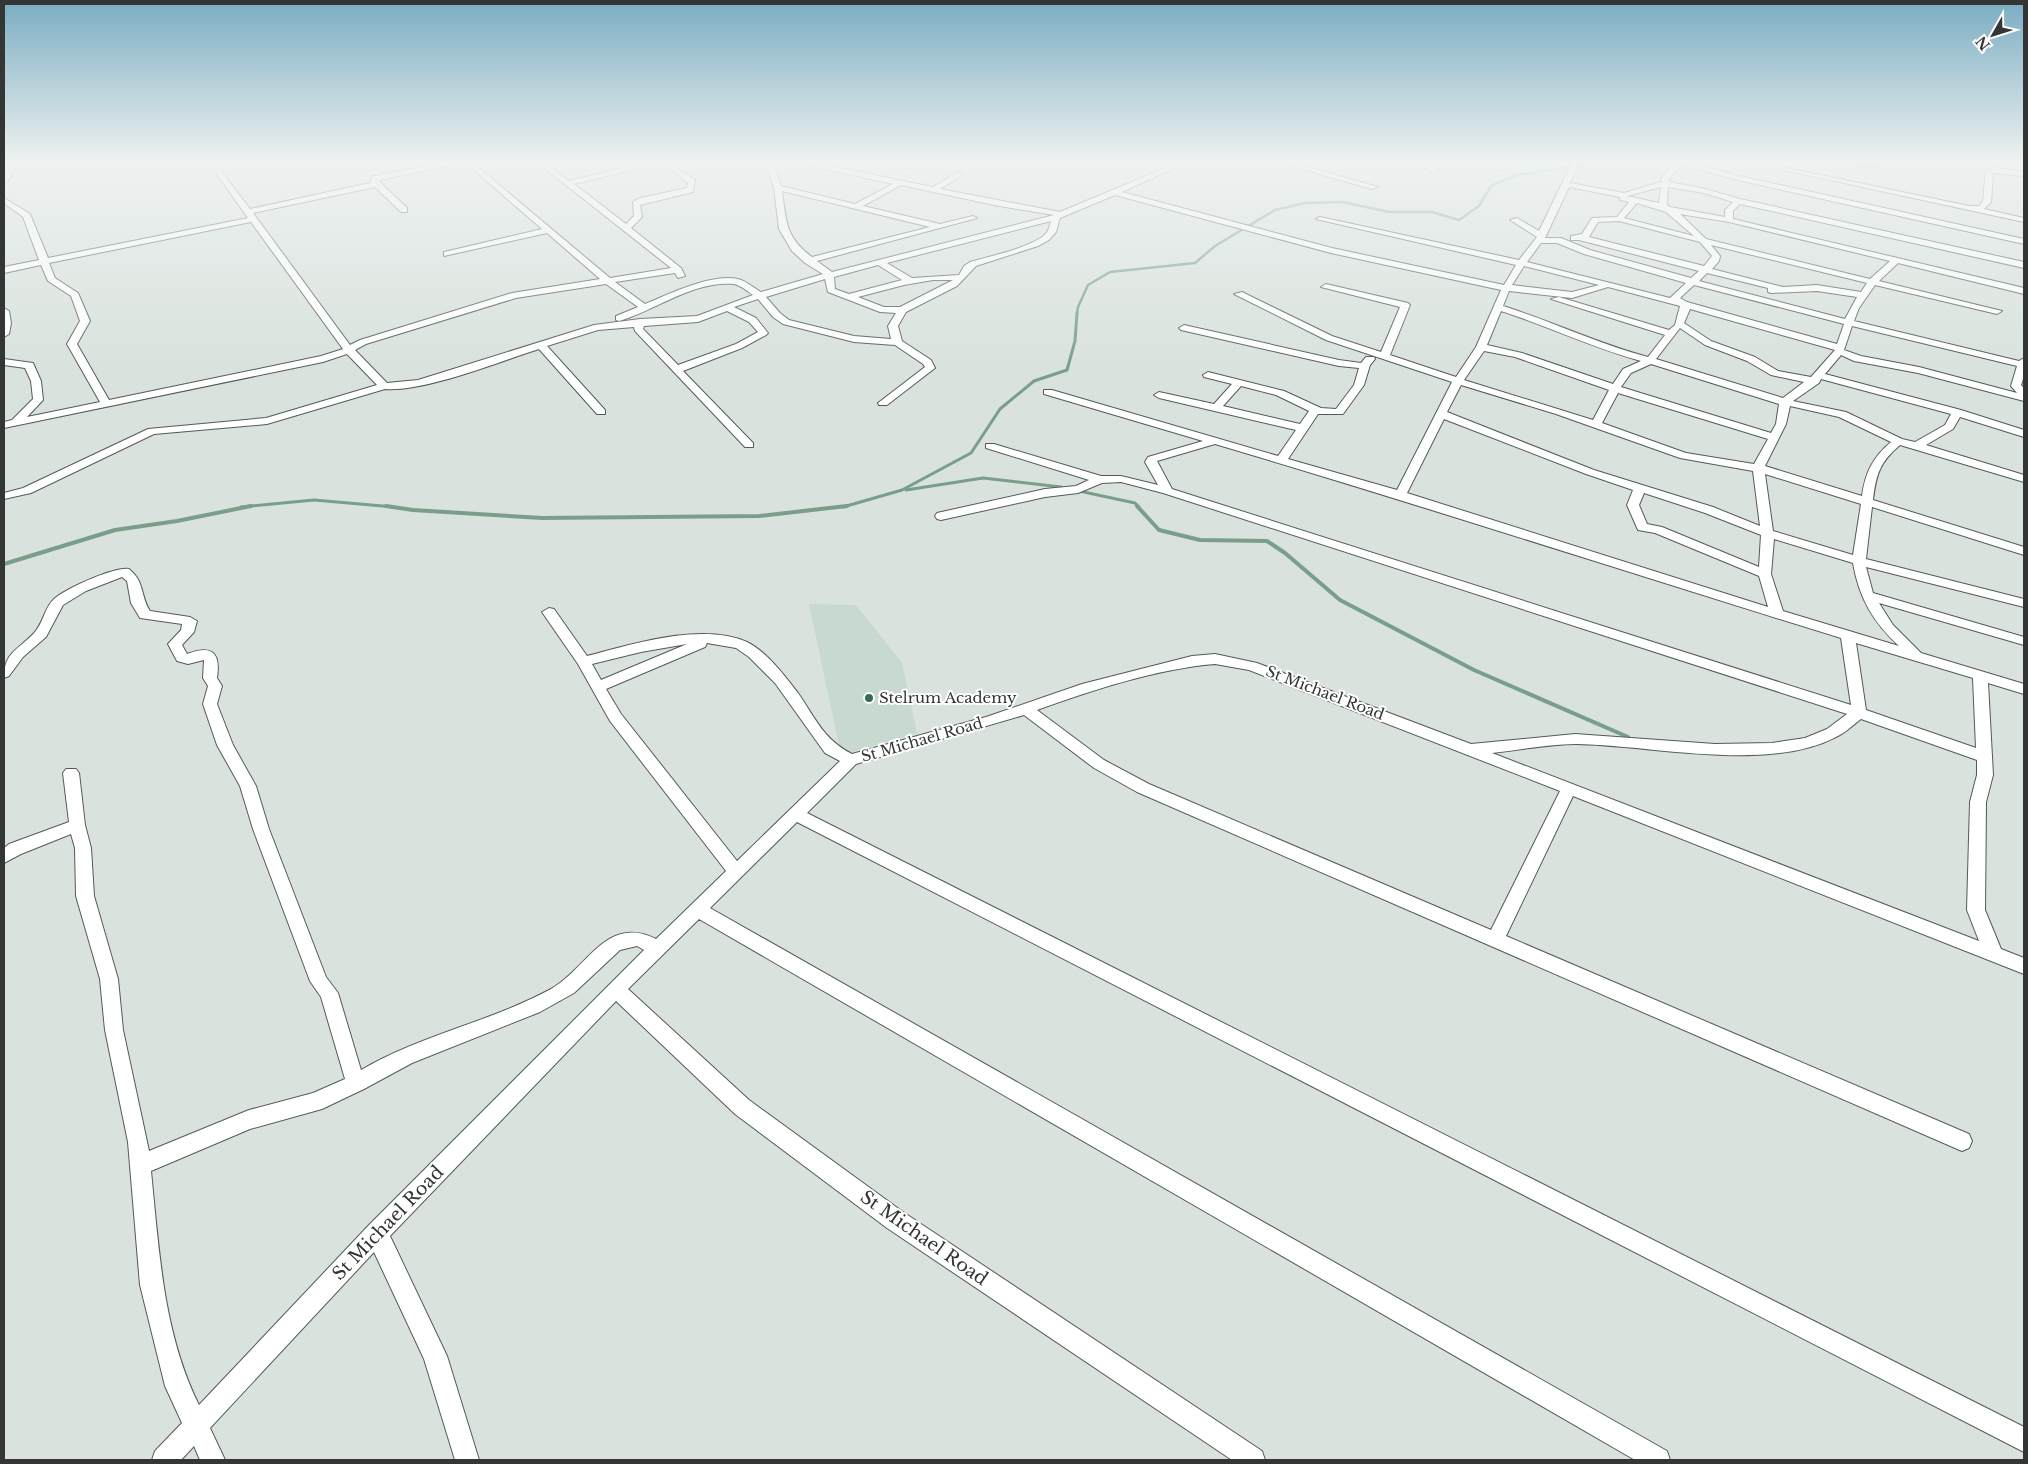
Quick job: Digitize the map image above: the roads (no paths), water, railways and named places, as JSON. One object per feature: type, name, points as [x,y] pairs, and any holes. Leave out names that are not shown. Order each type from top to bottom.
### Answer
[{"type":"street","points":[[33,231],[51,279],[75,295],[86,320],[72,344],[106,404]]},
{"type":"street","points":[[4,270],[177,231]]},
{"type":"street","points":[[262,231],[349,350],[384,386]]},
{"type":"street","points":[[447,254],[542,231]]},
{"type":"street","points":[[550,231],[608,281],[646,309]]},
{"type":"street","points":[[629,231],[643,240],[678,270],[687,292]]},
{"type":"street","points":[[784,231],[795,249],[808,261],[830,274]]},
{"type":"street","points":[[808,261],[923,231]]},
{"type":"street","points":[[597,327],[640,322],[698,319],[714,314],[725,307],[830,274],[997,231]]},
{"type":"street","points":[[830,274],[831,290],[884,310],[902,310],[946,289],[962,278],[967,268],[980,260],[1035,244],[1046,238],[1052,231]]},
{"type":"street","points":[[1260,231],[1330,250],[1506,288],[1524,288],[1570,299],[1672,334]]},
{"type":"street","points":[[1376,231],[1521,263],[1686,306],[1840,350],[1858,359],[1919,370],[2024,398]]},
{"type":"street","points":[[1530,231],[1539,238],[1558,240],[1585,236],[1588,231]]},
{"type":"street","points":[[1400,495],[1458,381],[1481,347],[1506,288],[1542,231]]},
{"type":"street","points":[[1666,231],[1997,311]]},
{"type":"street","points":[[1686,306],[1674,298],[1690,281],[1712,267],[1716,256],[1694,231]]},
{"type":"street","points":[[1777,231],[2024,291]]},
{"type":"street","points":[[1909,231],[2024,265]]},
{"type":"street","points":[[1979,231],[2024,241]]},
{"type":"street","points":[[1579,237],[1712,267],[1781,289]]},
{"type":"street","points":[[1558,240],[1586,252],[1690,281],[1848,322],[2023,364],[2016,386],[2024,394]]},
{"type":"street","points":[[1777,614],[1765,574],[1767,533],[1758,468],[1781,424],[1785,402],[1817,378],[1833,360],[1840,350],[1848,322],[1864,295],[1873,281],[1897,260]]},
{"type":"street","points":[[879,262],[909,280]]},
{"type":"street","points":[[4,425],[323,359],[349,350],[363,342],[516,295],[678,270]]},
{"type":"street","points":[[848,297],[909,280],[939,276],[962,278]]},
{"type":"street","points":[[4,496],[26,491],[152,431],[267,420],[384,386],[397,388],[420,383],[597,327],[687,292],[732,281],[761,296],[776,318],[854,339],[896,342],[928,362],[930,368],[883,403]]},
{"type":"street","points":[[1570,299],[1605,286]]},
{"type":"street","points":[[1326,287],[1405,305],[1383,355]]},
{"type":"street","points":[[1740,294],[1781,289],[1817,288],[1864,295]]},
{"type":"street","points":[[1239,294],[1329,338],[1458,381],[1560,412],[1684,456],[1758,468],[2024,550]]},
{"type":"street","points":[[1595,426],[1627,371],[1650,361],[1679,324],[1686,306]]},
{"type":"street","points":[[674,370],[739,346],[763,333],[761,328],[742,314],[725,307]]},
{"type":"street","points":[[1498,307],[1547,323],[1600,346],[1692,372],[1785,402],[1842,414],[1898,441],[2024,479]]},
{"type":"street","points":[[896,342],[893,326],[902,310]]},
{"type":"street","points":[[4,311],[6,323],[4,334]]},
{"type":"street","points":[[640,322],[638,329],[674,370],[716,408],[749,445]]},
{"type":"street","points":[[1679,324],[1692,330],[1708,343],[1751,359],[1775,372],[1817,378],[1958,412],[2022,430]]},
{"type":"street","points":[[1184,328],[1339,364],[1364,366]]},
{"type":"street","points":[[541,345],[601,412]]},
{"type":"street","points":[[1481,347],[1518,355],[1616,389],[1773,437]]},
{"type":"street","points":[[1314,411],[1339,412],[1359,385],[1364,366],[1371,358],[1383,355]]},
{"type":"street","points":[[4,362],[29,365],[36,381],[38,400],[16,422]]},
{"type":"street","points":[[1208,376],[1292,398],[1316,409],[1281,460]]},
{"type":"street","points":[[1216,408],[1238,383]]},
{"type":"street","points":[[1048,392],[1400,495],[1848,637],[2024,689]]},
{"type":"street","points":[[1160,395],[1304,428]]},
{"type":"street","points":[[1917,446],[1949,427],[1958,412]]},
{"type":"street","points":[[1442,414],[1590,472],[1709,510],[1767,533],[1859,561],[2024,604]]},
{"type":"street","points":[[1167,491],[1151,462],[1152,459],[1215,441]]},
{"type":"street","points":[[1898,441],[1882,455],[1870,477],[1859,561],[1864,588],[1868,596],[1888,628],[1918,657]]},
{"type":"street","points":[[990,446],[1100,480]]},
{"type":"street","points":[[941,516],[1045,493],[1078,489],[1100,480],[1121,479],[1167,491],[1859,713],[1983,756]]},
{"type":"street","points":[[1640,488],[1633,505],[1642,527],[1663,532],[1765,574]]},
{"type":"street","points":[[4,673],[18,654],[40,634],[58,602],[81,588],[116,573],[124,572],[133,579],[138,603],[145,615],[190,621],[187,632],[175,644],[182,658],[188,659],[204,653],[210,658],[212,665],[210,678],[215,686],[210,704],[225,745],[248,786],[261,829],[319,981],[329,994],[353,1076],[357,1083]]},
{"type":"street","points":[[1868,596],[2024,641]]},
{"type":"street","points":[[549,612],[584,662],[615,717],[737,872]]},
{"type":"street","points":[[1848,637],[1857,686],[1859,713]]},
{"type":"street","points":[[598,687],[710,640]]},
{"type":"street","points":[[584,662],[630,649],[663,643],[727,640],[743,646],[774,673],[822,740],[830,749],[851,760]]},
{"type":"street","name":"St Michael Road","points":[[164,1460],[377,1233],[616,989],[797,815],[851,760],[1144,673],[1192,661],[1215,659],[1252,666],[1420,729],[2024,966]]},
{"type":"street","points":[[1980,676],[1985,775],[1978,802],[1976,910],[1994,955]]},
{"type":"street","points":[[1026,709],[1099,764],[1144,788],[1962,1142]]},
{"type":"street","points":[[1469,749],[1575,739],[1715,749],[1772,748],[1807,743],[1832,733],[1859,713]]},
{"type":"street","points":[[71,773],[77,825],[83,848],[86,896],[109,979],[114,1030],[138,1142],[151,1285],[177,1386],[213,1460]]},
{"type":"street","points":[[1496,939],[1569,788]]},
{"type":"street","points":[[797,815],[2024,1440]]},
{"type":"street","points":[[4,857],[15,849],[77,825]]},
{"type":"street","points":[[699,910],[1658,1460]]},
{"type":"street","points":[[140,1165],[249,1120],[315,1102],[357,1083],[397,1058],[500,1020],[560,993],[615,944],[639,939],[658,948]]},
{"type":"street","name":"St Michael Road","points":[[616,989],[742,1107],[887,1214],[1253,1460]]},
{"type":"street","points":[[377,1233],[434,1356],[467,1460]]},
{"type":"waterway","points":[[1077,314],[1078,307],[1088,285],[1110,272],[1195,263],[1215,246],[1239,231]]},
{"type":"waterway","points":[[846,506],[902,490],[971,453],[1000,409],[1034,381],[1067,370],[1075,341],[1077,313]]},
{"type":"waterway","points":[[906,490],[983,478],[1061,487]]},
{"type":"waterway","points":[[1079,491],[1135,503],[1139,507]]},
{"type":"waterway","points":[[251,506],[314,500],[391,507]]},
{"type":"waterway","points":[[4,564],[115,530],[177,521],[251,506]]},
{"type":"waterway","points":[[241,507],[251,506]]},
{"type":"waterway","points":[[386,506],[391,507]]},
{"type":"waterway","points":[[391,507],[413,510],[542,518],[759,516],[846,506]]},
{"type":"waterway","points":[[1137,506],[1159,530],[1200,540],[1267,541],[1285,553],[1340,600],[1474,670],[1628,737]]},
{"type":"place","name":"Stelrum Academy","points":[[869,698]]}]
